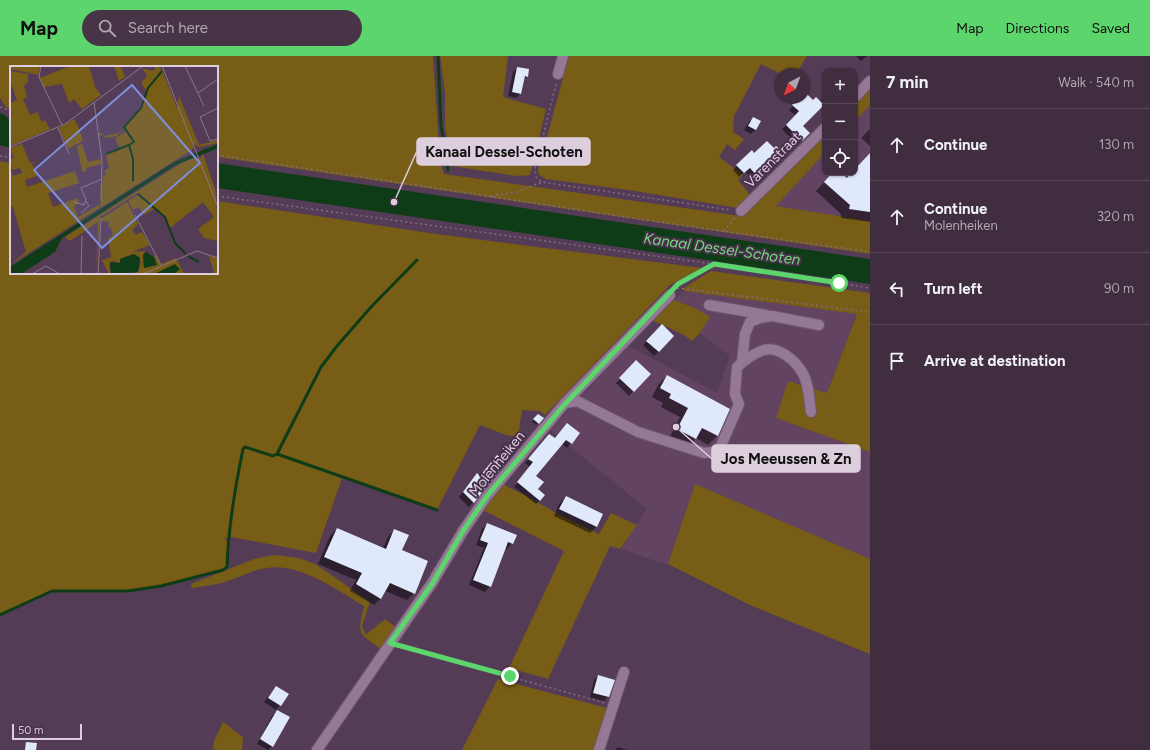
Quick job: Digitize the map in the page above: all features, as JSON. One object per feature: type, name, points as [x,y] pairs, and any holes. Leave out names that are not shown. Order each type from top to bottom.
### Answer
[{"type":"street","points":[[558,74],[563,56]]},
{"type":"street","points":[[858,94],[870,81]]},
{"type":"street","name":"Varenstraat","points":[[741,211],[822,131]]},
{"type":"street","name":"Molenheiken","points":[[317,750],[432,584],[474,513],[487,496],[565,404],[670,295]]},
{"type":"street","points":[[709,305],[819,325]]},
{"type":"street","points":[[742,362],[745,334],[750,322],[760,318],[772,316]]},
{"type":"street","points":[[565,404],[577,401],[638,432],[704,453],[713,452],[720,448],[739,404],[736,394],[737,367],[747,358],[764,350],[775,350],[786,355],[802,373],[807,384],[811,412]]},
{"type":"street","points":[[600,750],[624,672]]},
{"type":"path","points":[[542,182],[536,177],[535,169],[558,74]]},
{"type":"path","points":[[0,107],[10,111]]},
{"type":"path","points":[[218,155],[870,252]]},
{"type":"path","points":[[0,156],[10,157]]},
{"type":"path","points":[[489,196],[517,192],[542,182],[741,211]]},
{"type":"path","points":[[218,196],[714,264],[870,288]]},
{"type":"path","points":[[724,231],[741,211]]},
{"type":"path","points":[[714,264],[678,284],[676,288],[870,312]]},
{"type":"path","points":[[390,643],[614,705]]},
{"type":"shaded area","points":[[0,56],[433,56],[441,165],[444,174],[741,216],[822,136],[822,156],[776,206],[870,221],[870,254],[218,157],[218,66],[10,66],[10,109],[6,107],[0,98]]},
{"type":"shaded area","points":[[440,56],[508,56],[503,97],[546,109],[530,175],[516,176],[452,166],[445,127],[445,93]]},
{"type":"shaded area","points":[[569,56],[807,56],[800,68],[774,68],[774,70],[761,64],[734,116],[733,132],[744,139],[735,150],[727,144],[719,157],[743,175],[738,180],[751,196],[738,208],[629,190],[546,179],[539,175],[538,170]]},
{"type":"shaded area","points":[[870,85],[870,105],[858,118],[858,104],[858,98]]},
{"type":"shaded area","points":[[870,105],[870,221],[775,206],[822,156],[822,176],[858,176],[858,118]]},
{"type":"shaded area","points":[[0,161],[10,163],[10,274],[218,274],[218,201],[436,234],[702,268],[670,285],[545,415],[540,411],[522,410],[518,437],[506,435],[480,425],[437,510],[342,478],[316,553],[231,537],[224,539],[227,541],[227,567],[223,570],[161,586],[128,591],[52,591],[0,615]]},
{"type":"shaded area","points":[[711,271],[870,293],[870,452],[776,418],[788,381],[827,393],[857,314],[684,291],[684,288]]},
{"type":"shaded area","points":[[684,291],[857,313],[827,393],[776,418],[870,452],[870,559],[695,484],[668,564],[621,549],[647,509],[550,430],[629,346],[717,393],[730,356],[700,333],[709,317],[695,308],[674,300]]},
{"type":"shaded area","points":[[674,300],[695,308],[710,317],[700,333],[692,341],[684,335],[652,320],[666,305]]},
{"type":"shaded area","points":[[695,484],[870,559],[870,654],[750,605],[668,564]]},
{"type":"shaded area","points":[[504,485],[599,534],[611,513],[637,525],[620,549],[610,546],[548,679],[509,668],[564,551],[483,510]]},
{"type":"shaded area","points":[[274,555],[299,558],[317,565],[370,602],[362,626],[366,635],[385,619],[397,628],[381,649],[361,632],[360,623],[364,606],[330,585],[304,573],[291,569],[279,567],[266,568],[256,570],[225,582],[192,588],[191,584],[254,559]]},
{"type":"shaded area","points":[[498,679],[607,708],[594,750],[462,750]]},
{"type":"shaded area","points":[[223,722],[243,737],[242,750],[213,750],[214,741]]},
{"type":"water","points":[[0,113],[5,115],[10,122],[10,148],[0,145]]},
{"type":"water","points":[[218,163],[870,259],[870,284],[218,188]]},
{"type":"building","points":[[517,67],[529,69],[528,77],[525,76],[521,94],[512,92]]},
{"type":"building","points":[[810,97],[813,100],[816,97],[822,103],[822,107],[803,126],[810,133],[802,141],[786,125],[799,111],[792,105],[810,104]]},
{"type":"building","points":[[753,117],[761,121],[756,130],[748,126]]},
{"type":"building","points":[[767,141],[774,148],[776,146],[782,151],[757,176],[750,168],[744,173],[736,165],[752,150],[754,153]]},
{"type":"building","points":[[870,153],[870,212],[849,209],[850,205],[824,182],[829,176],[845,176],[847,178],[849,176],[858,176],[858,166]]},
{"type":"building","points":[[662,324],[674,336],[659,352],[646,341]]},
{"type":"building","points":[[636,360],[651,374],[634,392],[619,378]]},
{"type":"building","points":[[667,375],[730,409],[718,436],[702,428],[696,439],[677,429],[688,408],[669,398],[671,394],[660,388]]},
{"type":"building","points":[[538,414],[544,418],[539,424],[533,419]]},
{"type":"building","points":[[567,423],[580,433],[572,444],[566,440],[536,476],[544,482],[538,489],[545,495],[540,501],[517,482],[533,462],[528,459],[549,434],[555,438]]},
{"type":"building","points":[[497,455],[506,462],[474,503],[463,492],[477,473],[480,476]]},
{"type":"building","points":[[566,496],[603,514],[597,527],[559,509]]},
{"type":"building","points":[[487,523],[517,535],[513,544],[508,542],[491,587],[473,580],[488,543],[480,540]]},
{"type":"building","points":[[337,528],[386,549],[394,529],[409,535],[402,550],[428,561],[415,594],[390,583],[381,599],[356,584],[362,573],[324,557]]},
{"type":"building","points":[[598,675],[615,680],[609,697],[593,693]]},
{"type":"building","points":[[276,686],[289,694],[281,706],[268,698]]},
{"type":"building","points":[[277,710],[290,717],[273,747],[260,739]]},
{"type":"building","points":[[26,742],[37,743],[36,750],[25,750]]},
{"type":"waterway","points":[[438,56],[441,125],[448,170]]},
{"type":"waterway","points":[[0,615],[52,591],[128,591],[161,586],[223,570],[227,567],[232,508],[243,449],[245,447],[273,456],[277,454],[321,367],[371,307],[417,260]]},
{"type":"waterway","points":[[277,454],[437,510]]},
{"type":"place","name":"Kanaal Dessel-Schoten","points":[[394,202]]},
{"type":"place","name":"Jos Meeussen & Zn","points":[[676,427]]},
{"type":"route","points":[[510,676],[390,643],[432,584],[474,513],[495,486],[565,404],[670,295],[678,284],[714,264],[839,283]]}]
